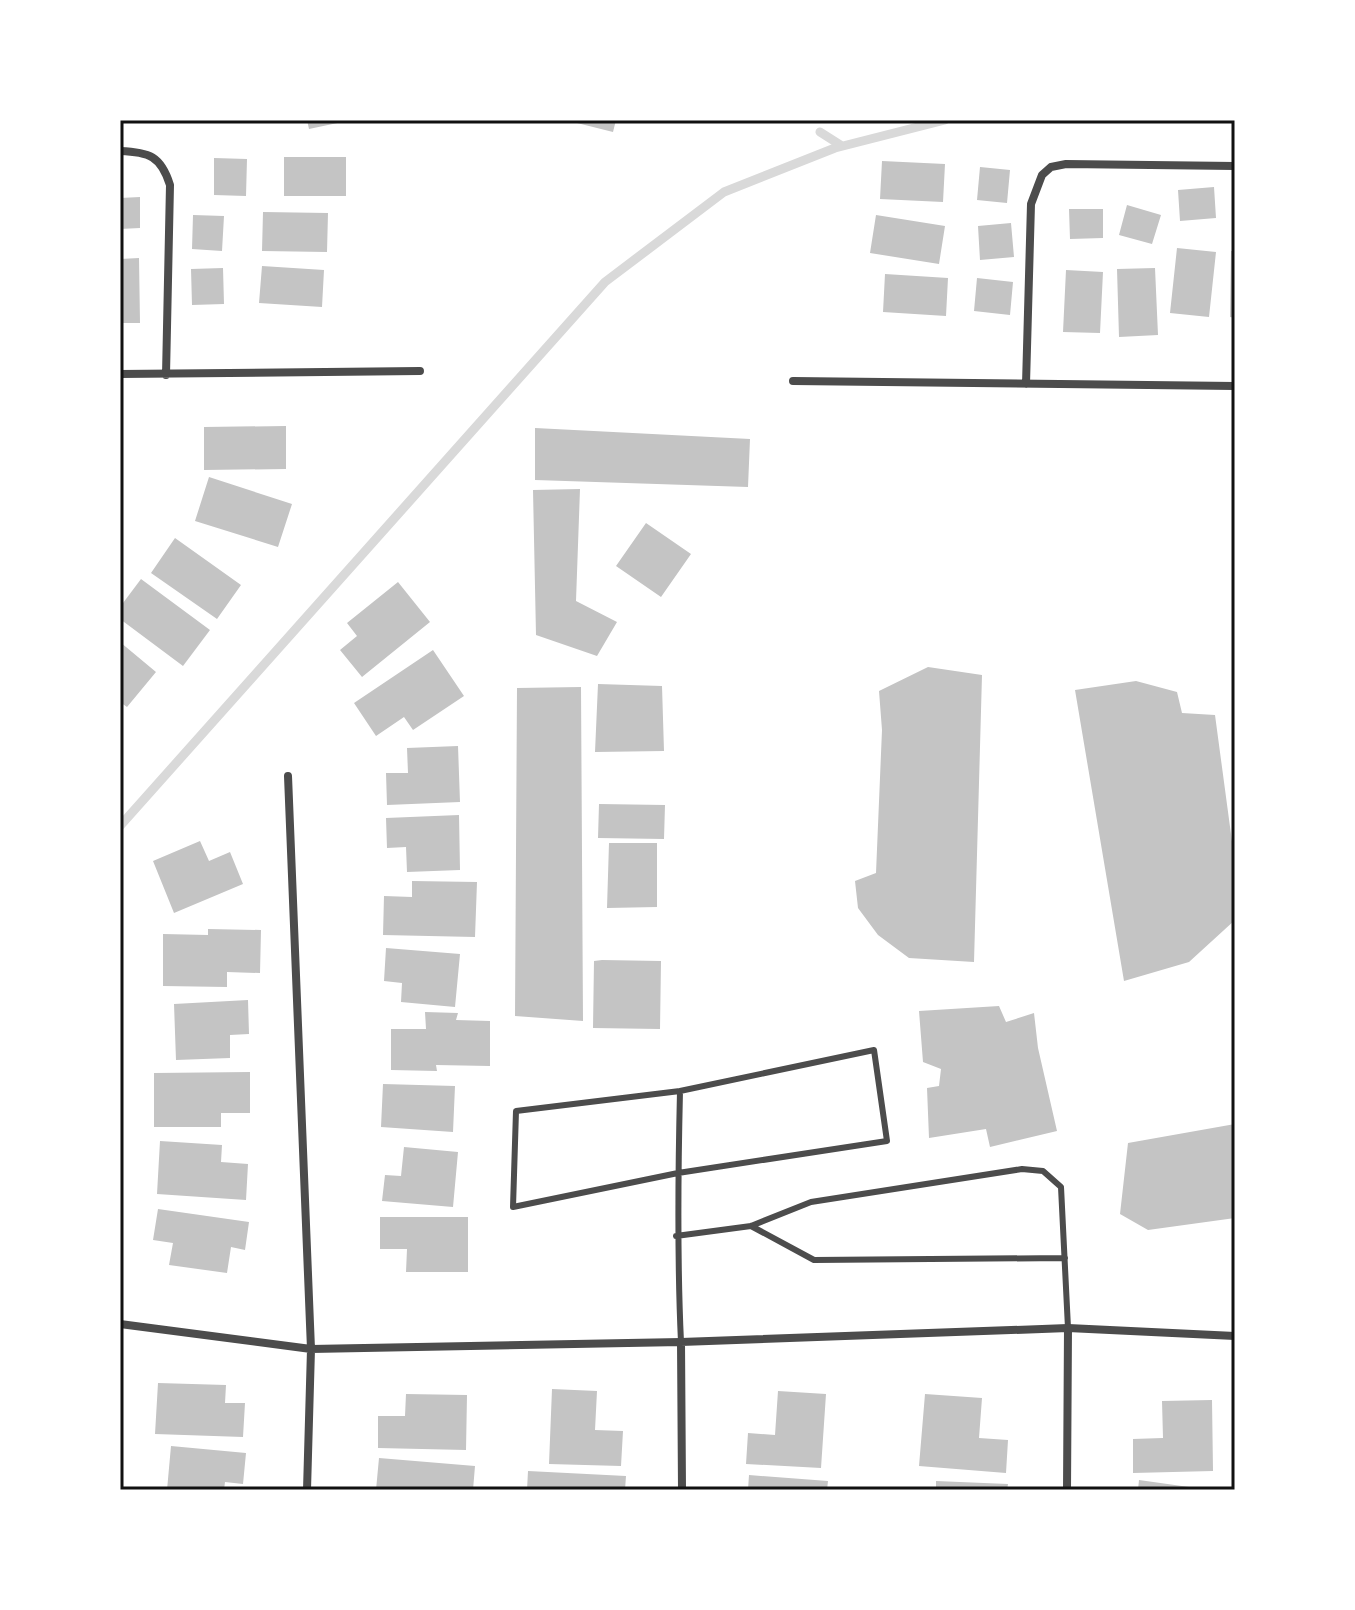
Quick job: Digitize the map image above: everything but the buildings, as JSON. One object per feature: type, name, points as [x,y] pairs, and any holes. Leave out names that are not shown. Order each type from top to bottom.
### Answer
[{"type":"street","points":[[120,151],[147,155],[159,161],[170,185],[166,375]]},
{"type":"street","points":[[1026,384],[1031,204],[1042,175],[1051,167],[1066,164],[1235,166]]},
{"type":"street","points":[[120,374],[420,371]]},
{"type":"street","points":[[793,381],[1235,386]]},
{"type":"street","points":[[288,776],[311,1349],[307,1490]]},
{"type":"street","points":[[120,1324],[311,1349],[681,1342],[1068,1328],[1235,1336]]},
{"type":"street","points":[[1067,1490],[1068,1328]]},
{"type":"street","points":[[681,1342],[682,1490]]},
{"type":"lane","points":[[874,1050],[887,1141],[678,1173],[513,1207],[516,1111],[680,1091],[874,1050]]},
{"type":"lane","points":[[680,1091],[676,1236],[681,1342]]},
{"type":"lane","points":[[676,1236],[751,1226],[811,1202],[1022,1169],[1043,1171],[1061,1187],[1068,1328]]},
{"type":"lane","points":[[751,1226],[814,1260],[1065,1258]]},
{"type":"waterway","points":[[120,826],[605,282],[724,192],[835,148],[945,120]]},
{"type":"waterway","points":[[820,132],[842,146]]}]
